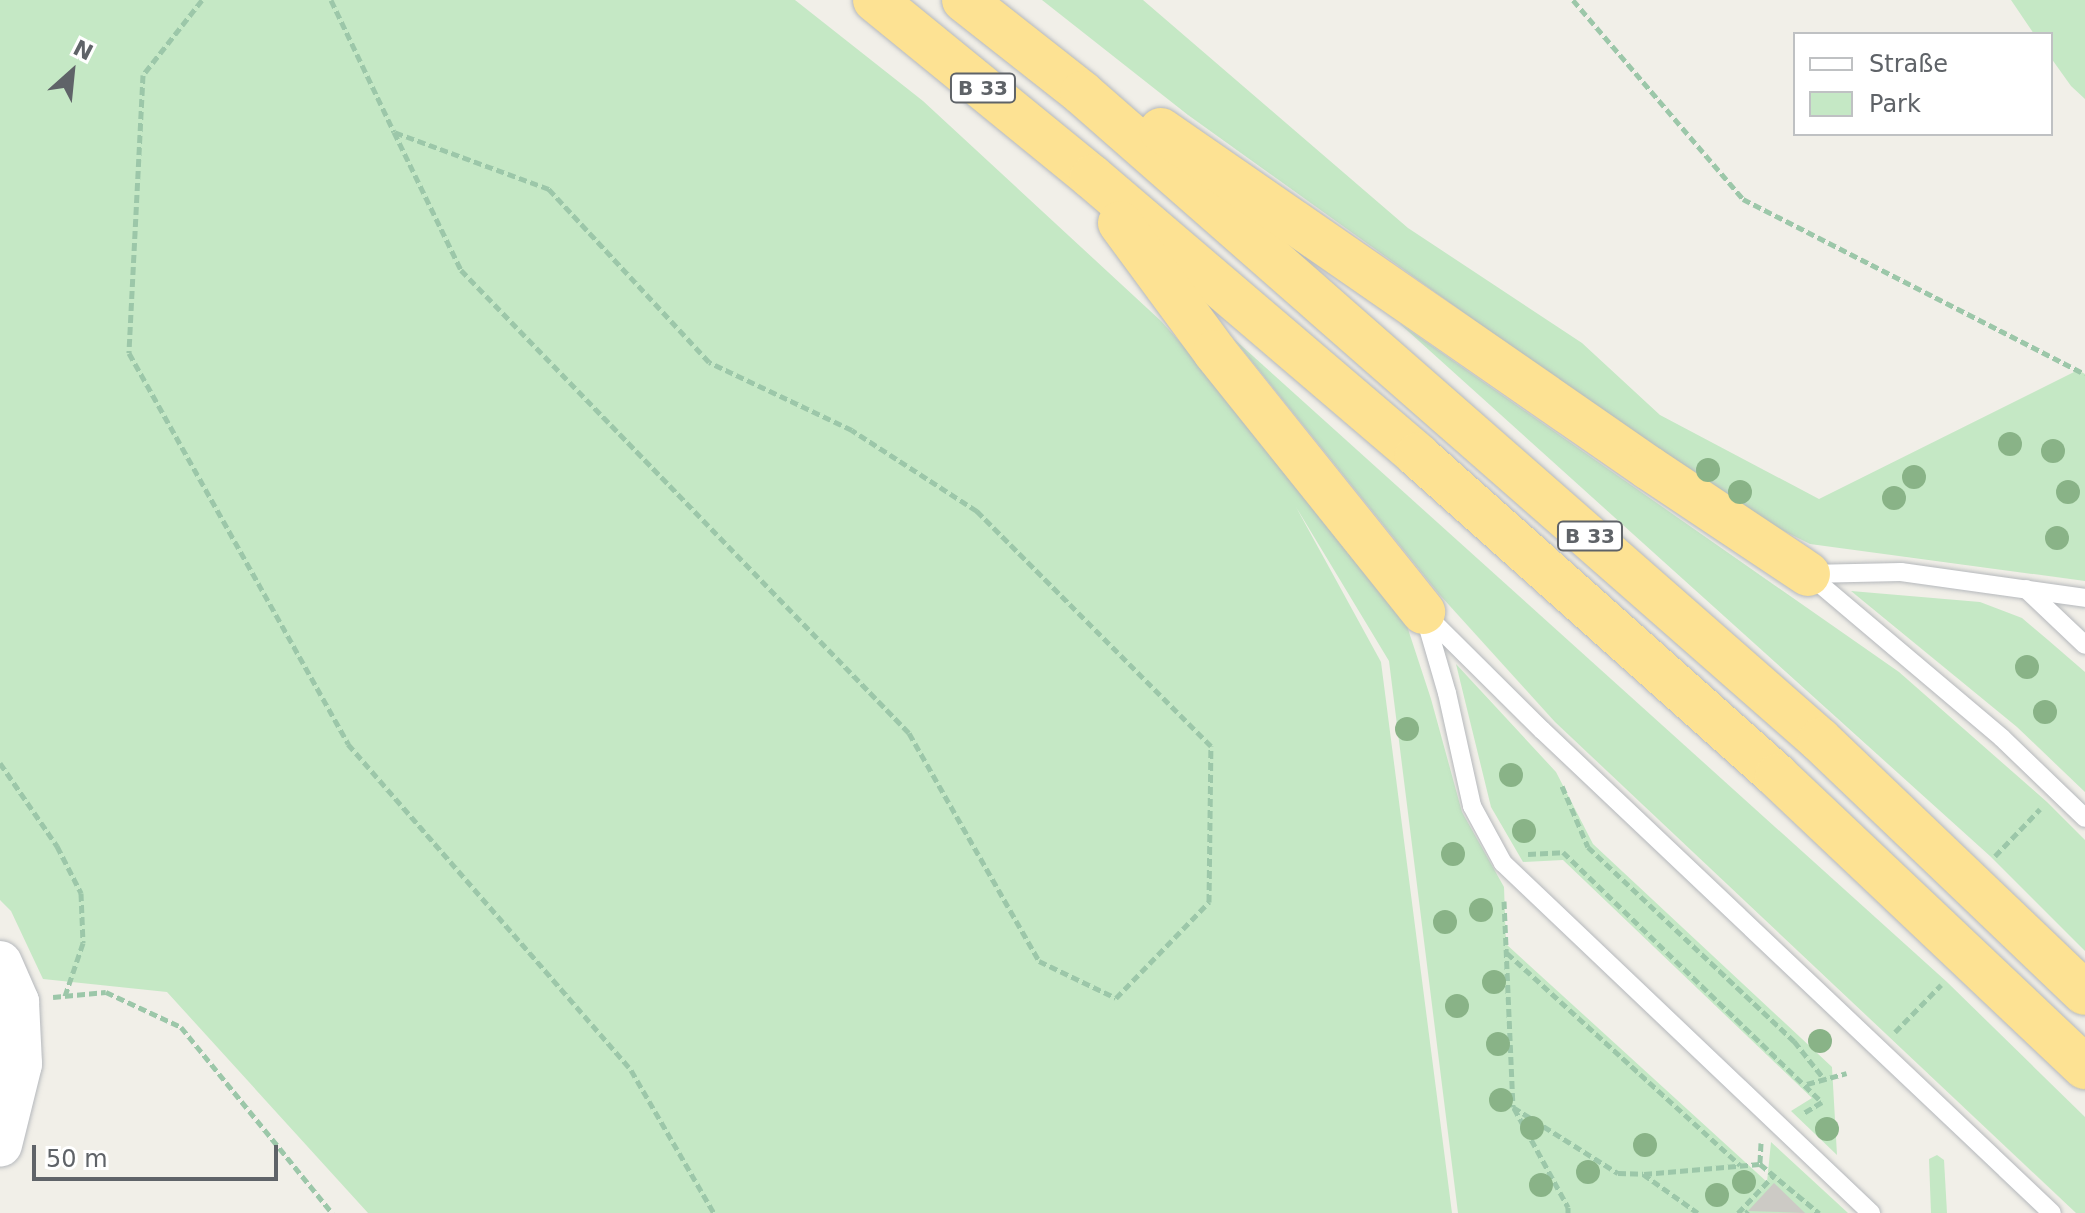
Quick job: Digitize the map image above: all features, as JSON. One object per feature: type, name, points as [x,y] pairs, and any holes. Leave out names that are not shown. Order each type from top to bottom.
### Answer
[{"type":"highway","name":"B 33","points":[[875,0],[1092,177],[1417,455],[1765,766],[2085,1067]]},
{"type":"highway","name":"B 33","points":[[964,0],[1082,93],[1820,740],[2085,993]]},
{"type":"highway","points":[[1082,93],[1166,132],[1545,397],[1808,574]]},
{"type":"highway","points":[[1092,177],[1134,244],[1215,352],[1423,612]]},
{"type":"street","points":[[0,1145],[20,1064],[8,983]]},
{"type":"lane","points":[[1808,574],[1901,572],[2085,598]]},
{"type":"lane","points":[[1808,574],[2002,738],[2085,818]]},
{"type":"lane","points":[[2026,589],[2085,645]]},
{"type":"lane","points":[[1423,612],[1568,755],[2052,1213]]},
{"type":"lane","points":[[1423,612],[1447,693],[1472,806],[1511,859],[1762,1110],[1871,1213]]},
{"type":"path","points":[[202,0],[143,75],[129,353],[348,744],[631,1070],[714,1213]]},
{"type":"path","points":[[331,0],[394,132],[461,270],[909,733],[1039,961],[1116,998],[1209,902],[1211,746],[977,511],[852,430],[709,362],[549,189],[394,132]]},
{"type":"path","points":[[1573,0],[1743,199],[2085,374]]},
{"type":"path","points":[[1568,755],[1556,772],[1588,847],[1794,1041],[1825,1080]]},
{"type":"path","points":[[0,763],[57,846],[81,893],[83,943],[65,996]]},
{"type":"path","points":[[1995,856],[2057,791]]},
{"type":"path","points":[[1568,1213],[1568,1207],[1513,1107],[1507,953],[1511,859],[1563,852],[1822,1102],[1781,1126]]},
{"type":"path","points":[[1507,953],[1740,1165]]},
{"type":"path","points":[[8,983],[65,996],[106,992],[181,1027],[332,1213]]},
{"type":"path","points":[[1878,1050],[1941,985]]},
{"type":"path","points":[[1806,1084],[1847,1073]]},
{"type":"path","points":[[1513,1107],[1618,1173],[1643,1174],[1760,1164],[1819,1213]]},
{"type":"path","points":[[1760,1164],[1762,1110]]},
{"type":"path","points":[[1643,1174],[1698,1213]]},
{"type":"path","points":[[1738,1213],[1774,1175]]},
{"type":"green space","points":[[0,0],[795,0],[923,101],[1161,321],[1293,468],[1406,623],[1462,812],[1504,887],[1506,944],[1767,1182],[1771,1142],[1848,1213],[1458,1213],[1389,661],[1296,507],[1381,662],[1452,1213],[368,1213],[167,992],[43,979],[11,911],[0,900]]},
{"type":"green space","points":[[1042,0],[1143,0],[1408,228],[1582,343],[1660,415],[1819,499],[2078,370],[2085,374],[2085,581],[1810,544],[1732,505],[1188,115]]},
{"type":"green space","points":[[2011,0],[2085,0],[2085,99],[2053,61],[2053,32],[2033,32]]},
{"type":"green space","points":[[1399,323],[1899,672],[2047,802],[2085,840],[2085,951],[1990,856]]},
{"type":"green space","points":[[1234,339],[1947,982],[2085,1117],[2085,1213],[2076,1213],[1555,722],[1439,594]]},
{"type":"green space","points":[[1851,591],[1980,602],[2022,618],[2048,640],[2085,672],[2085,792],[2017,727]]},
{"type":"green space","points":[[1456,664],[1556,772],[1593,844],[1832,1067],[1837,1155],[1791,1111],[1812,1098],[1563,860],[1523,862],[1491,807]]},
{"type":"green space","points":[[1937,1155],[1944,1160],[1947,1213],[1931,1213],[1929,1159]]},
{"type":"building","points":[[1774,1183],[1805,1213],[1748,1211]]}]
